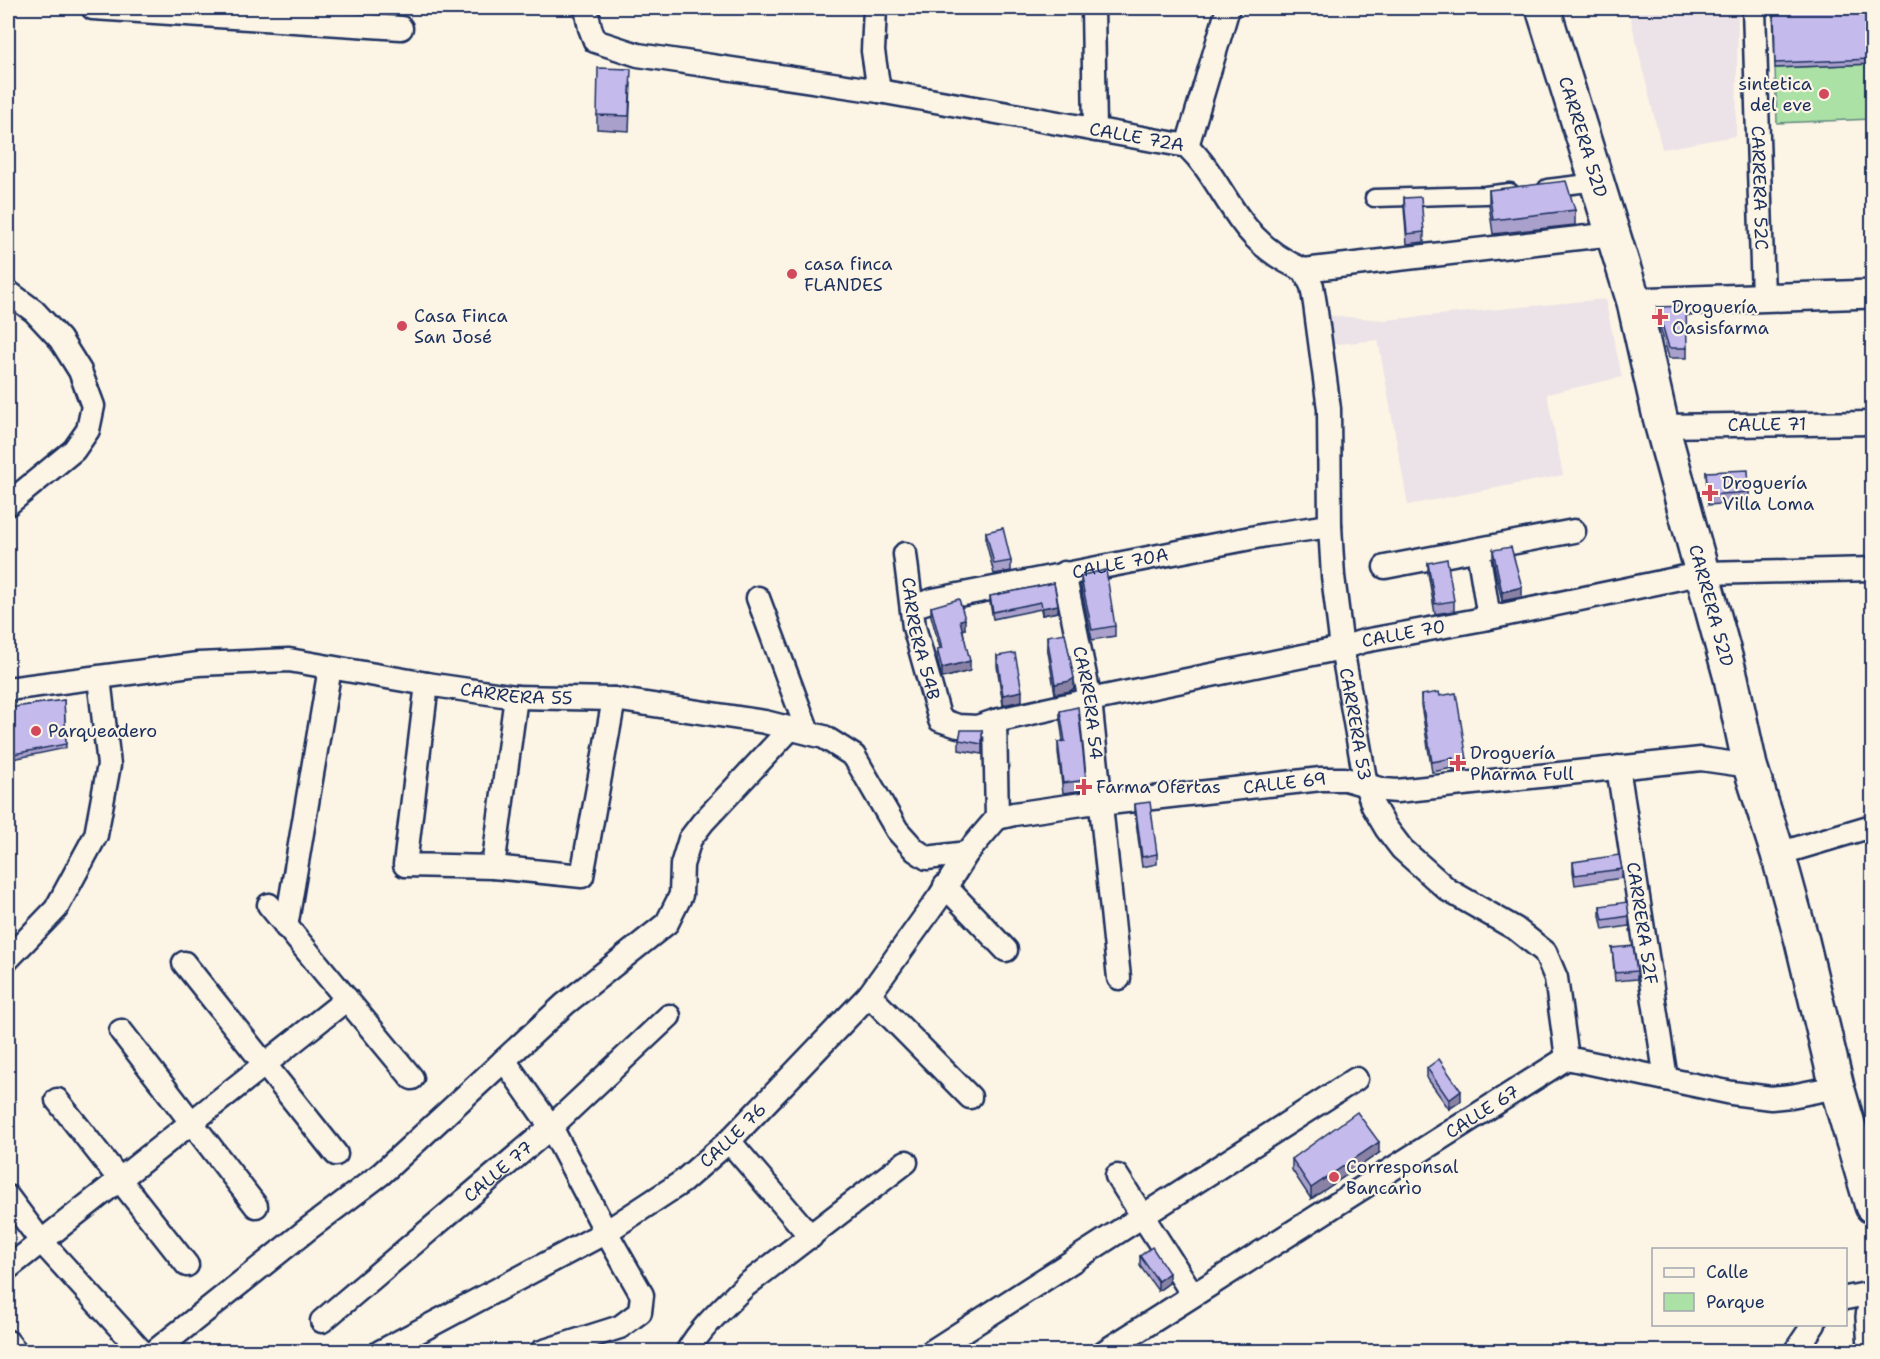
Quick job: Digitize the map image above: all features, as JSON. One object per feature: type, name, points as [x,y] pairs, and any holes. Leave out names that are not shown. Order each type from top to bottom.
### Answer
[{"type":"main road","name":"CARRERA 52D","points":[[1543,8],[1634,302],[1662,426],[1704,573],[1731,678],[1750,766],[1778,854],[1838,1087],[1872,1206]]},
{"type":"street","points":[[93,8],[401,28]]},
{"type":"street","name":"CALLE 72A","points":[[586,8],[595,42],[638,55],[879,91],[1187,146],[1212,175],[1240,219],[1269,251],[1304,270]]},
{"type":"street","points":[[875,8],[873,51],[879,91]]},
{"type":"street","points":[[1093,8],[1095,130]]},
{"type":"street","points":[[1187,146],[1228,8]]},
{"type":"street","name":"CARRERA 52C","points":[[1754,8],[1763,297]]},
{"type":"street","points":[[1374,198],[1485,195],[1597,182]]},
{"type":"street","points":[[1304,270],[1613,234]]},
{"type":"street","name":"CARRERA 53","points":[[1304,270],[1312,286],[1329,409],[1330,526],[1333,576],[1342,648],[1366,785],[1373,806],[1402,849],[1448,890],[1516,929],[1545,951],[1556,978],[1567,1058]]},
{"type":"street","points":[[8,292],[34,311],[60,339],[80,371],[93,406],[88,430],[74,450],[8,504]]},
{"type":"street","points":[[1634,302],[1872,294]]},
{"type":"street","name":"CALLE 71","points":[[1662,426],[1872,423]]},
{"type":"street","name":"CALLE 70A","points":[[912,607],[933,600],[1064,573],[1266,535],[1330,526]]},
{"type":"street","points":[[1385,567],[1574,531]]},
{"type":"street","points":[[1478,550],[1489,618]]},
{"type":"street","name":"CARRERA 54B","points":[[904,554],[914,627],[940,720]]},
{"type":"street","name":"CALLE 70","points":[[940,720],[958,726],[977,727],[1090,700],[1342,648],[1364,641],[1489,618],[1704,573],[1872,569]]},
{"type":"street","name":"CARRERA 54","points":[[1064,573],[1090,700],[1119,978]]},
{"type":"street","points":[[154,1352],[308,1228],[381,1174],[565,1004],[667,923],[681,895],[682,865],[690,838],[703,822],[799,730],[758,597]]},
{"type":"street","name":"CARRERA 55","points":[[8,689],[198,664],[289,660],[516,697],[614,699],[765,722],[824,737],[854,756],[897,830],[915,850],[927,858],[967,853]]},
{"type":"street","points":[[286,927],[330,668]]},
{"type":"street","points":[[8,959],[56,909],[96,836],[109,765],[99,678]]},
{"type":"street","points":[[426,684],[405,865],[493,867],[582,876],[614,699]]},
{"type":"street","points":[[493,867],[516,697]]},
{"type":"street","points":[[995,721],[997,818]]},
{"type":"street","name":"CALLE 69","points":[[997,818],[1089,803],[1100,804],[1321,779],[1345,779],[1384,790],[1412,791],[1701,759],[1750,766]]},
{"type":"street","name":"CARRERA 52F","points":[[1618,767],[1666,1079]]},
{"type":"street","name":"CALLE 76","points":[[380,1352],[606,1232],[682,1182],[729,1141],[869,995],[967,853],[997,818]]},
{"type":"street","points":[[1778,854],[1872,826]]},
{"type":"street","points":[[945,886],[1006,950]]},
{"type":"street","points":[[269,905],[412,1078]]},
{"type":"street","points":[[184,963],[336,1154]]},
{"type":"street","points":[[869,995],[970,1097]]},
{"type":"street","points":[[8,1268],[347,999]]},
{"type":"street","name":"CALLE 77","points":[[322,1321],[551,1127],[669,1016]]},
{"type":"street","points":[[121,1031],[256,1206]]},
{"type":"street","points":[[1567,1058],[1732,1093],[1771,1098],[1838,1087]]},
{"type":"street","name":"CALLE 67","points":[[1104,1352],[1567,1058]]},
{"type":"street","points":[[504,1060],[551,1127],[642,1295],[640,1312],[620,1327],[541,1352]]},
{"type":"street","points":[[931,1352],[1356,1079]]},
{"type":"street","points":[[57,1100],[187,1265]]},
{"type":"street","points":[[729,1141],[811,1237]]},
{"type":"street","points":[[687,1352],[722,1308],[745,1286],[906,1162]]},
{"type":"street","points":[[1117,1176],[1193,1295]]},
{"type":"street","points":[[8,1197],[41,1241],[142,1352]]},
{"type":"street","points":[[1847,1298],[1872,1293]]},
{"type":"street","points":[[1872,1304],[1870,1317],[1872,1348]]},
{"type":"street","points":[[1795,1352],[1813,1326]]},
{"type":"street","points":[[8,1342],[16,1352]]},
{"type":"shaded area","points":[[1628,8],[1738,8],[1736,136],[1662,149]]},
{"type":"shaded area","points":[[1605,299],[1622,377],[1547,394],[1563,475],[1408,505],[1378,340],[1328,345],[1324,315],[1385,320]]},
{"type":"green space","name":"sintetica del eve","points":[[1872,64],[1872,119],[1777,123],[1775,68]]},
{"type":"building","points":[[1774,8],[1871,8],[1872,59],[1775,63]]},
{"type":"building","points":[[598,68],[631,69],[629,116],[597,115]]},
{"type":"building","points":[[1566,181],[1575,210],[1493,220],[1489,190]]},
{"type":"building","points":[[1421,197],[1424,232],[1407,234],[1404,198]]},
{"type":"building","points":[[1686,306],[1687,348],[1669,348],[1657,307]]},
{"type":"building","points":[[1748,470],[1749,492],[1708,495],[1706,472]]},
{"type":"building","points":[[1003,528],[1011,561],[994,564],[986,532]]},
{"type":"building","points":[[1511,547],[1522,587],[1502,592],[1493,550]]},
{"type":"building","points":[[1447,559],[1454,601],[1435,604],[1428,563]]},
{"type":"building","points":[[1106,570],[1115,626],[1092,630],[1081,578],[1083,575]]},
{"type":"building","points":[[1054,583],[1058,605],[1042,608],[1041,602],[993,612],[990,596]]},
{"type":"building","points":[[959,599],[965,619],[960,620],[970,661],[942,668],[937,649],[942,648],[931,607]]},
{"type":"building","points":[[1065,633],[1074,678],[1055,684],[1047,636]]},
{"type":"building","points":[[1015,653],[1022,691],[1003,695],[997,656]]},
{"type":"building","points":[[1439,692],[1440,696],[1456,693],[1467,759],[1453,761],[1453,758],[1432,762],[1421,695]]},
{"type":"building","name":"Parqueadero","points":[[64,700],[66,744],[8,755],[8,708]]},
{"type":"building","points":[[1078,707],[1086,780],[1063,783],[1058,742],[1065,741],[1060,711]]},
{"type":"building","points":[[961,730],[982,730],[982,744],[959,740]]},
{"type":"building","points":[[1150,802],[1157,854],[1142,857],[1135,804]]},
{"type":"building","points":[[1619,855],[1622,869],[1575,875],[1573,862]]},
{"type":"building","points":[[1627,902],[1629,916],[1603,920],[1600,906]]},
{"type":"building","points":[[1633,946],[1637,971],[1615,973],[1612,948]]},
{"type":"building","points":[[1439,1059],[1461,1091],[1449,1100],[1427,1068]]},
{"type":"building","points":[[1357,1112],[1379,1142],[1311,1188],[1292,1159]]},
{"type":"building","points":[[1152,1247],[1169,1273],[1158,1281],[1140,1256]]},
{"type":"place","name":"sintetica del eve","points":[[1824,94]]},
{"type":"place","name":"casa finca FLANDES","points":[[792,274]]},
{"type":"place","name":"Droguería Oasisfarma","points":[[1660,317]]},
{"type":"place","name":"Casa Finca San José","points":[[402,326]]},
{"type":"place","name":"Droguería Villa Loma","points":[[1710,493]]},
{"type":"place","name":"Parqueadero","points":[[36,731]]},
{"type":"place","name":"Droguería Pharma Full","points":[[1458,763]]},
{"type":"place","name":"Farma Ofertas","points":[[1084,787]]},
{"type":"place","name":"Corresponsal Bancarìo","points":[[1334,1177]]}]
